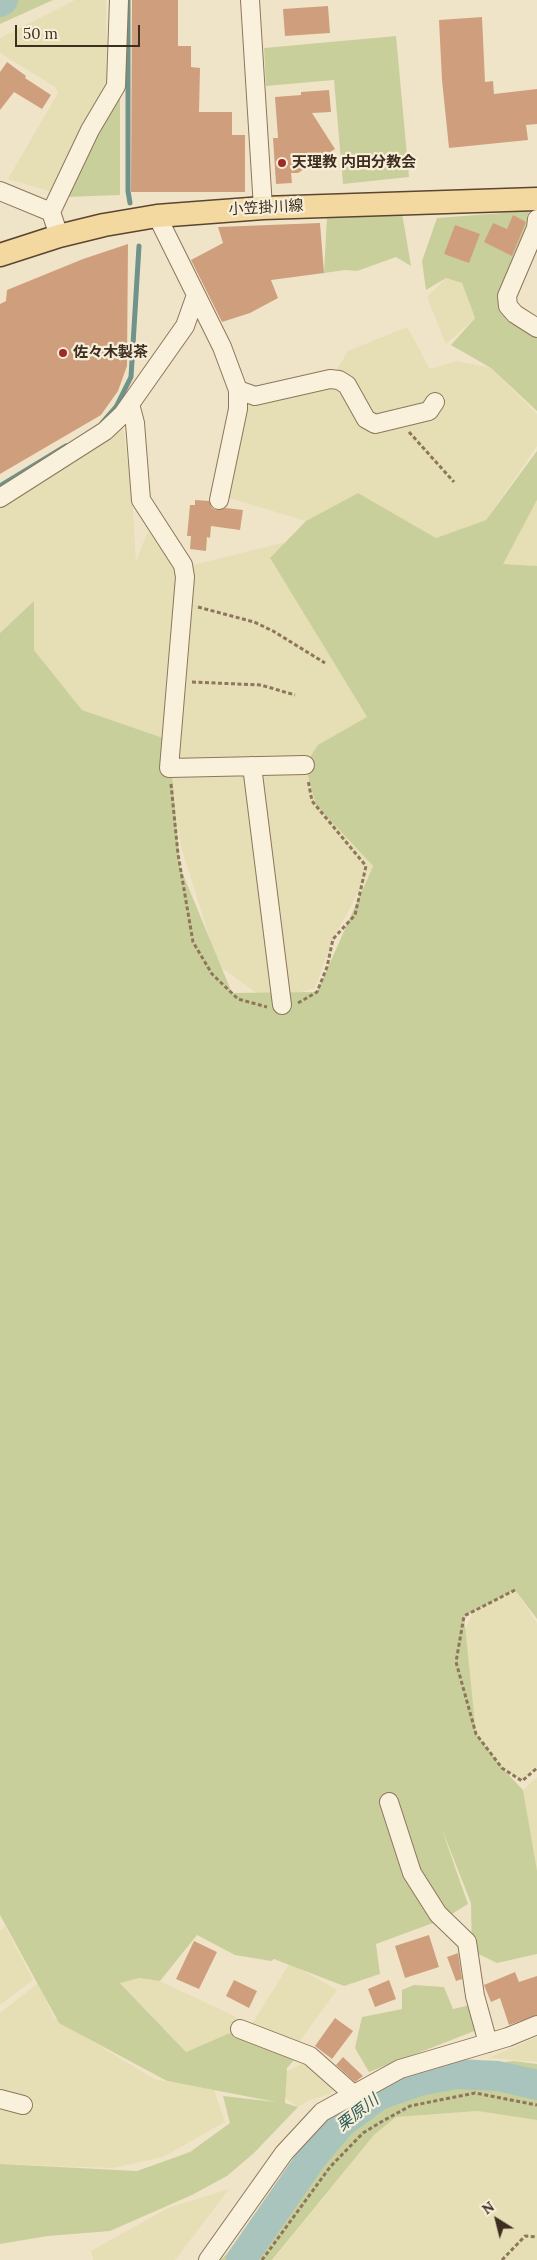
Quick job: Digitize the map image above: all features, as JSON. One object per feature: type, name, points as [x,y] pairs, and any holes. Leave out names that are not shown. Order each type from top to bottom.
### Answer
[{"type":"main road","name":"小笠掛川線","points":[[0,255],[59,236],[104,225],[157,216],[263,208],[392,202],[537,199]]},
{"type":"street","points":[[59,236],[51,212],[90,130],[116,86],[118,0]]},
{"type":"street","points":[[250,0],[263,208]]},
{"type":"street","points":[[0,191],[51,212]]},
{"type":"street","points":[[157,216],[222,346],[238,390],[238,409],[219,500]]},
{"type":"street","points":[[537,219],[536,228],[507,296],[508,306],[515,314],[537,328]]},
{"type":"street","points":[[0,498],[105,431],[130,404],[185,326],[196,295]]},
{"type":"street","points":[[238,390],[255,396],[330,379],[339,380],[347,385],[366,419],[375,424],[429,411],[435,402]]},
{"type":"street","points":[[130,404],[136,423],[142,500],[183,564],[185,577],[169,768],[305,765]]},
{"type":"street","points":[[252,766],[282,1005]]},
{"type":"street","points":[[389,1802],[412,1873],[438,1914],[467,1942],[475,1996],[488,2043]]},
{"type":"street","points":[[208,2260],[284,2153],[322,2112],[400,2069],[488,2043],[537,2025]]},
{"type":"street","points":[[240,2030],[310,2056],[353,2094]]},
{"type":"street","points":[[0,2099],[23,2105]]},
{"type":"path","points":[[397,419],[454,482]]},
{"type":"path","points":[[182,603],[254,622],[273,631],[325,663]]},
{"type":"path","points":[[176,682],[261,685],[295,695]]},
{"type":"path","points":[[515,1590],[464,1616],[456,1662],[476,1734],[502,1768],[522,1781],[537,1768]]},
{"type":"path","points":[[262,2260],[330,2167],[363,2133],[381,2122],[410,2106],[475,2093],[537,2105]]},
{"type":"path","points":[[502,2260],[525,2236],[537,2237]]},
{"type":"shaded area","points":[[75,0],[106,0],[107,80],[52,192],[8,179],[58,93],[55,87],[0,53],[0,38]]},
{"type":"shaded area","points":[[446,278],[462,283],[475,318],[446,344],[427,297]]},
{"type":"shaded area","points":[[407,327],[430,369],[457,361],[491,368],[537,414],[537,446],[486,520],[436,538],[358,493],[306,521],[229,498],[244,398],[326,387],[348,351]]},
{"type":"shaded area","points":[[123,428],[132,496],[136,561],[148,531],[177,569],[286,542],[270,558],[367,717],[316,805],[373,866],[333,939],[315,988],[267,1001],[218,965],[183,853],[174,813],[169,740],[82,710],[34,650],[34,601],[0,633],[0,506]]},
{"type":"shaded area","points":[[537,500],[537,566],[502,564]]},
{"type":"shaded area","points":[[515,1590],[537,1623],[537,1768],[522,1781],[502,1768],[476,1734],[459,1640],[478,1603]]},
{"type":"shaded area","points":[[537,1777],[537,1882],[523,1790]]},
{"type":"shaded area","points":[[5,1926],[33,1980],[0,2005],[0,1931]]},
{"type":"shaded area","points":[[290,1963],[337,1990],[300,2041],[252,2024]]},
{"type":"shaded area","points":[[139,1978],[160,1981],[236,2017],[230,2033],[186,2052],[120,1982]]},
{"type":"shaded area","points":[[38,1983],[54,2018],[154,2079],[214,2090],[225,2122],[163,2157],[113,2168],[0,2164],[0,2102],[41,2107],[0,2093],[0,2013]]},
{"type":"shaded area","points":[[537,2037],[537,2062],[488,2058]]},
{"type":"shaded area","points":[[304,2063],[336,2087],[330,2094],[309,2100],[298,2107],[281,2095],[282,2074]]},
{"type":"shaded area","points":[[478,2111],[537,2114],[537,2260],[273,2260],[374,2135],[396,2117]]},
{"type":"shaded area","points":[[229,2189],[175,2260],[93,2260],[91,2251],[168,2208]]},
{"type":"green space","points":[[0,0],[53,0],[0,24]]},
{"type":"green space","points":[[396,36],[409,177],[343,184],[334,80],[266,86],[264,48]]},
{"type":"green space","points":[[120,95],[120,195],[67,197],[94,138]]},
{"type":"green space","points":[[529,211],[525,231],[500,295],[537,334],[537,411],[491,368],[451,345],[475,318],[462,283],[446,278],[426,290],[422,261],[437,218]]},
{"type":"green space","points":[[402,213],[411,266],[396,257],[357,271],[345,270],[324,273],[327,217]]},
{"type":"green space","points":[[537,451],[537,500],[503,564],[537,566],[537,1619],[515,1590],[464,1616],[476,1734],[502,1768],[523,1790],[537,1871],[537,1954],[497,1963],[472,1951],[471,1903],[441,1827],[468,1904],[444,1919],[376,1944],[380,1974],[344,1986],[274,1959],[271,1961],[235,1955],[197,1935],[160,1981],[139,1978],[120,1983],[186,2052],[230,2033],[294,2060],[287,2068],[285,2103],[298,2107],[254,2153],[227,2176],[192,2195],[110,2231],[48,2236],[0,2244],[0,2164],[137,2171],[190,2152],[230,2123],[223,2096],[276,2102],[167,2081],[59,2023],[0,1915],[0,633],[34,601],[34,650],[82,710],[169,740],[180,867],[232,993],[317,992],[373,866],[316,805],[305,765],[318,745],[367,717],[270,558],[306,521],[358,493],[436,538],[486,520]]},
{"type":"green space","points":[[414,1985],[444,1987],[453,2009],[470,2005],[477,2030],[369,2072],[355,2048],[362,2017],[402,2009],[402,1990]]},
{"type":"green space","points":[[514,2061],[537,2064],[537,2120],[478,2111],[396,2117],[374,2135],[272,2260],[221,2260],[235,2245],[306,2145],[347,2104],[413,2072]]},
{"type":"building","points":[[132,0],[178,0],[178,46],[191,46],[191,67],[200,68],[199,112],[232,112],[232,135],[245,135],[245,192],[131,192]]},
{"type":"building","points":[[328,6],[330,33],[285,36],[283,9]]},
{"type":"building","points":[[482,17],[485,82],[493,81],[494,94],[537,89],[537,124],[526,125],[528,140],[449,148],[442,80],[439,20]]},
{"type":"building","points":[[7,62],[26,76],[25,78],[51,95],[42,109],[14,92],[0,110],[0,72]]},
{"type":"building","points":[[329,90],[331,112],[312,113],[335,149],[298,173],[291,173],[292,183],[276,184],[273,138],[278,138],[275,97],[301,95],[301,92]]},
{"type":"building","points":[[513,215],[526,222],[512,256],[484,242],[493,223],[507,229]]},
{"type":"building","points":[[320,223],[324,273],[271,280],[278,298],[250,313],[222,322],[191,260],[223,243],[218,227]]},
{"type":"building","points":[[455,225],[480,234],[469,263],[444,254]]},
{"type":"building","name":"佐々木製茶","points":[[128,244],[127,366],[118,391],[101,415],[0,474],[0,304],[6,301],[7,290],[83,259]]},
{"type":"building","points":[[195,500],[209,501],[212,508],[217,510],[226,508],[243,510],[240,530],[211,526],[210,538],[207,537],[206,551],[190,549],[191,536],[187,536],[190,505],[195,505]]},
{"type":"building","points":[[429,1935],[439,1967],[405,1978],[395,1946]]},
{"type":"building","points":[[194,1941],[217,1952],[199,1989],[176,1979]]},
{"type":"building","points":[[458,1953],[462,1979],[456,1981],[447,1957]]},
{"type":"building","points":[[515,1972],[519,1982],[537,1976],[537,2015],[509,2025],[500,1998],[491,2002],[484,1985]]},
{"type":"building","points":[[234,1980],[257,1991],[249,2008],[226,1996]]},
{"type":"building","points":[[389,1980],[396,1999],[375,2007],[368,1989]]},
{"type":"building","points":[[335,2018],[353,2031],[332,2059],[315,2046]]},
{"type":"building","points":[[343,2057],[363,2076],[355,2082],[336,2065]]},
{"type":"waterway","points":[[128,1],[128,191],[130,203]]},
{"type":"waterway","points":[[102,423],[116,407],[131,377],[139,246]]},
{"type":"waterway","points":[[0,486],[66,446]]},
{"type":"waterway","name":"栗原川","points":[[241,2260],[313,2156],[341,2123],[379,2095],[419,2081],[456,2074],[498,2076],[537,2085]]},
{"type":"place","name":"天理教 内田分教会","points":[[282,163]]},
{"type":"place","name":"佐々木製茶","points":[[63,353]]}]
